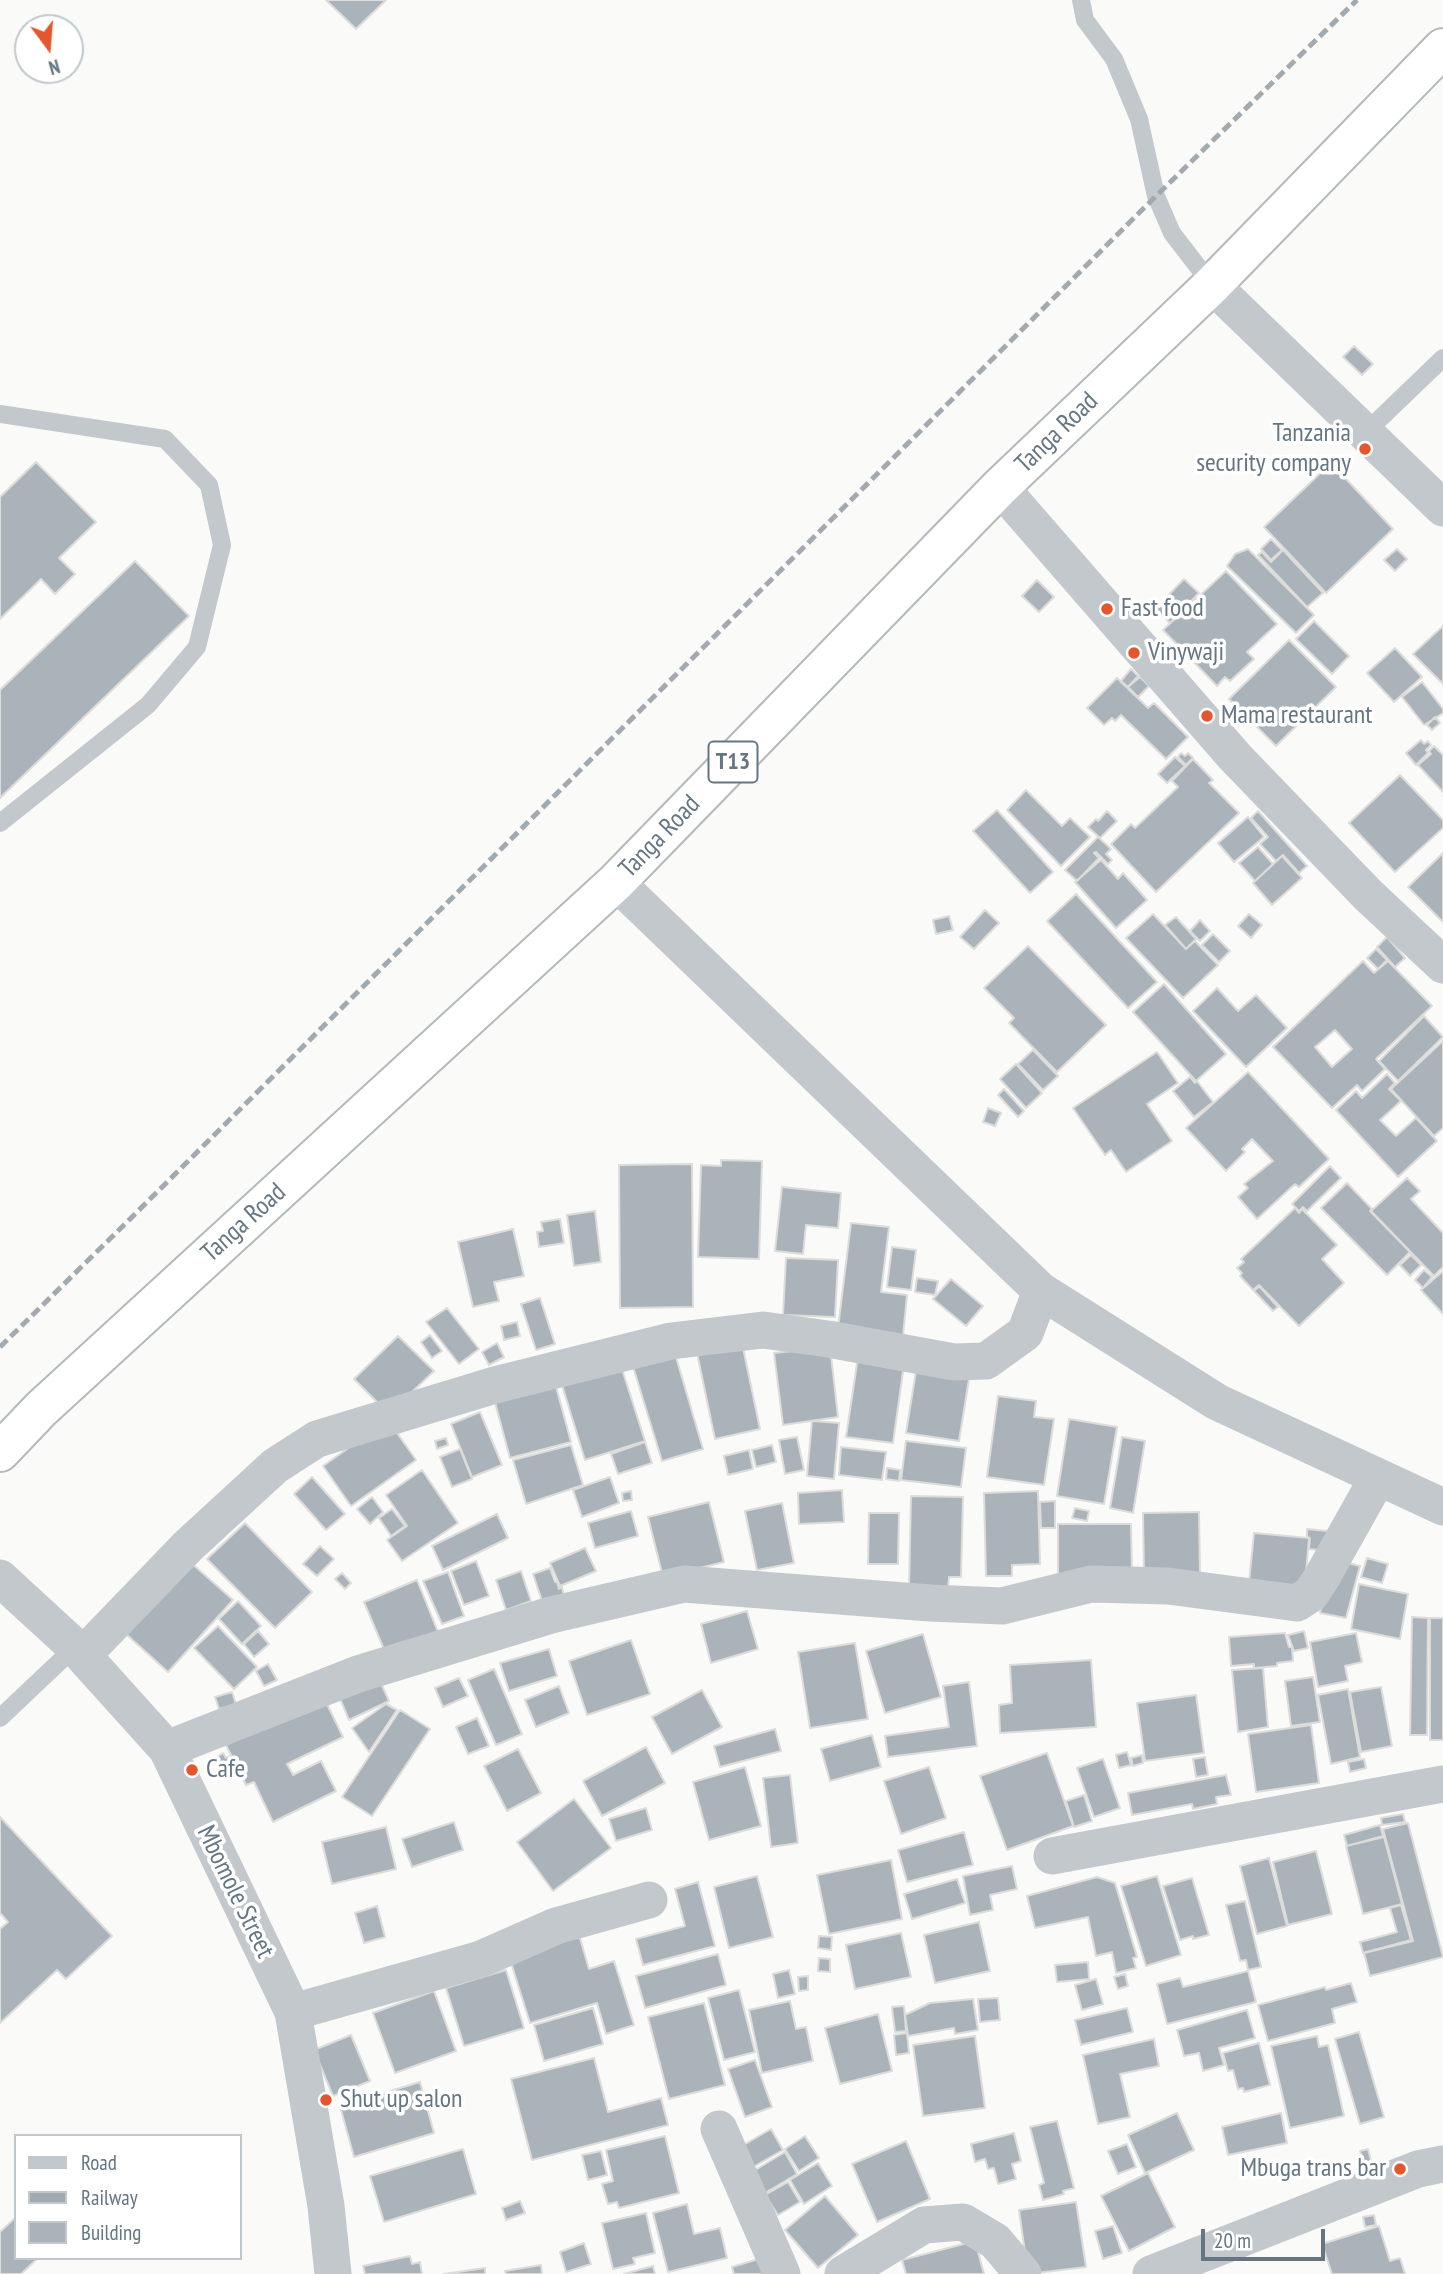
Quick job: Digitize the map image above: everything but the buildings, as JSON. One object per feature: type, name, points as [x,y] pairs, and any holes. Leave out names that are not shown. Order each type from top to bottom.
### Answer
[{"type":"highway","name":"Tanga Road","points":[[0,1452],[41,1409],[617,882],[1000,487],[1212,285],[1443,48]]},
{"type":"street","points":[[1212,285],[1443,508]]},
{"type":"street","points":[[1000,487],[1235,757],[1368,895],[1443,965]]},
{"type":"street","points":[[617,882],[1041,1291],[1217,1402],[1377,1479],[1443,1507]]},
{"type":"street","points":[[79,1651],[275,1466],[317,1439],[495,1385],[671,1341],[763,1330],[954,1362],[986,1361],[1025,1333],[1041,1291]]},
{"type":"street","points":[[167,1749],[358,1674],[551,1615],[684,1584],[930,1604],[1002,1606],[1091,1584],[1168,1586],[1297,1603],[1311,1594],[1317,1586],[1377,1479]]},
{"type":"street","name":"Mbomole Street","points":[[0,1578],[79,1651],[167,1749],[293,2012],[326,2206],[333,2274]]},
{"type":"street","points":[[1052,1856],[1443,1784]]},
{"type":"street","points":[[293,2012],[481,1959],[556,1926],[649,1900]]},
{"type":"street","points":[[719,2129],[782,2274]]},
{"type":"street","points":[[1151,2274],[1418,2169],[1443,2164]]},
{"type":"street","points":[[843,2274],[924,2225],[963,2222],[995,2241],[1023,2274]]},
{"type":"lane","points":[[1081,0],[1086,20],[1114,60],[1139,119],[1156,196],[1172,233],[1212,285]]},
{"type":"lane","points":[[1365,433],[1443,358]]},
{"type":"lane","points":[[0,414],[166,439],[209,485],[222,545],[197,647],[148,705],[0,823]]},
{"type":"lane","points":[[0,1718],[79,1651]]},
{"type":"railway","points":[[0,1347],[1156,196],[1357,0]]},
{"type":"place","name":"Tanzania security company","points":[[1365,449]]},
{"type":"place","name":"Fast food","points":[[1107,609]]},
{"type":"place","name":"Vinywaji","points":[[1134,653]]},
{"type":"place","name":"Mama restaurant","points":[[1207,716]]},
{"type":"place","name":"Cafe","points":[[192,1770]]},
{"type":"place","name":"Shut up salon","points":[[326,2100]]},
{"type":"place","name":"Mbuga trans bar","points":[[1400,2169]]}]
